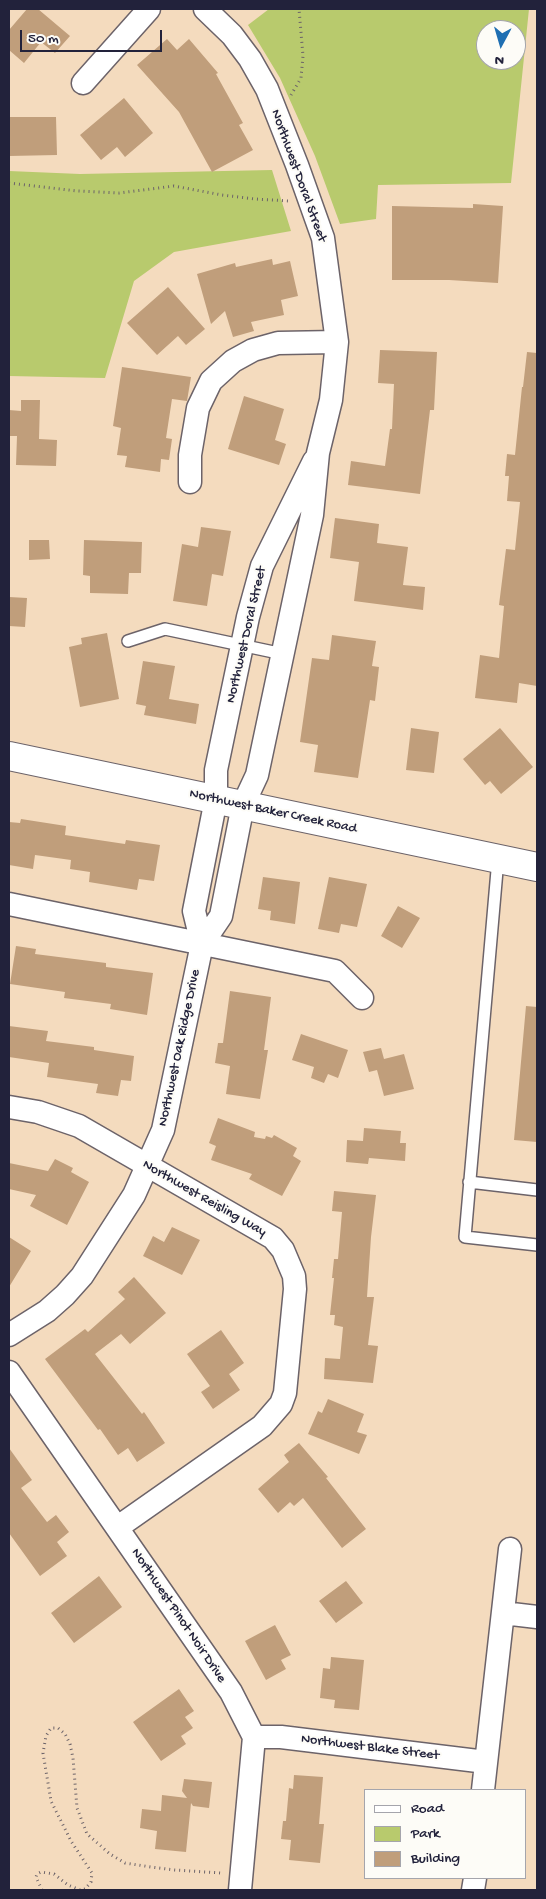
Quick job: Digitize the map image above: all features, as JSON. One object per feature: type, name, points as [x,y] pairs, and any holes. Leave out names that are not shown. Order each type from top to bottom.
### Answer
[{"type":"main road","name":"Northwest Baker Creek Road","points":[[9,756],[537,867]]},
{"type":"street","points":[[83,83],[148,9]]},
{"type":"street","name":"Northwest Doral Street","points":[[205,9],[232,35],[250,59],[274,108],[323,238],[337,342],[331,400],[318,453],[312,515],[257,775],[244,805]]},
{"type":"street","points":[[190,482],[190,455],[198,408],[211,381],[233,361],[253,350],[278,343],[337,342]]},
{"type":"street","name":"Northwest Doral Street","points":[[216,799],[216,770],[242,646],[262,566],[318,453]]},
{"type":"street","name":"Northwest Oak Ridge Drive","points":[[202,944],[194,911],[216,799]]},
{"type":"street","name":"Northwest Oak Ridge Drive","points":[[9,1335],[47,1311],[66,1295],[82,1276],[134,1195],[163,1130],[202,944],[222,916],[244,805]]},
{"type":"street","points":[[9,904],[335,971],[362,998]]},
{"type":"street","name":"Northwest Reisling Way","points":[[9,1107],[38,1112],[79,1126],[273,1238],[283,1250],[292,1267],[295,1289],[285,1393],[278,1409],[262,1426],[118,1527]]},
{"type":"street","name":"Northwest Pinot Noir Drive","points":[[9,1372],[231,1692],[254,1737]]},
{"type":"street","points":[[483,1789],[510,1549]]},
{"type":"street","points":[[504,1613],[537,1617]]},
{"type":"street","points":[[241,1882],[254,1737]]},
{"type":"street","name":"Northwest Blake Street","points":[[254,1737],[281,1737],[486,1762]]},
{"type":"lane","points":[[128,641],[165,629],[283,654]]},
{"type":"lane","points":[[498,859],[465,1237],[537,1245]]},
{"type":"lane","points":[[469,1182],[537,1190]]},
{"type":"path","points":[[274,108],[293,93],[301,78],[303,56],[299,9]]},
{"type":"path","points":[[9,183],[77,191],[119,193],[174,186],[255,199],[310,201]]},
{"type":"path","points":[[42,1890],[36,1877],[41,1872],[54,1874],[68,1885],[80,1890],[85,1889],[91,1882],[92,1873],[71,1841],[51,1801],[43,1753],[46,1736],[51,1728],[58,1728],[65,1734],[71,1751],[78,1808],[87,1834],[110,1854],[125,1863],[241,1882]]},
{"type":"green space","points":[[269,9],[529,9],[526,38],[526,20],[476,20],[476,70],[523,70],[511,183],[378,185],[376,219],[340,224],[315,156],[280,78],[248,25]]},
{"type":"green space","points":[[272,170],[291,231],[174,252],[134,281],[105,378],[9,376],[9,171],[80,174]]},
{"type":"building","points":[[27,9],[38,9],[70,36],[55,53],[41,42],[24,63],[9,50],[9,30]]},
{"type":"building","points":[[167,39],[177,50],[189,39],[218,73],[216,74],[243,123],[239,125],[253,150],[212,172],[179,112],[137,65]]},
{"type":"building","points":[[124,98],[153,133],[125,157],[117,147],[101,160],[80,135]]},
{"type":"building","points":[[9,117],[56,117],[57,155],[9,156]]},
{"type":"building","points":[[473,204],[503,206],[498,283],[449,280],[392,280],[392,206],[473,208]]},
{"type":"building","points":[[272,259],[273,265],[290,261],[298,296],[281,300],[284,315],[251,322],[254,331],[233,337],[225,311],[211,324],[197,274],[235,263],[236,267]]},
{"type":"building","points":[[168,287],[205,329],[186,345],[178,336],[157,355],[127,323]]},
{"type":"building","points":[[380,350],[437,352],[434,410],[430,410],[420,494],[348,485],[351,461],[385,466],[390,429],[392,429],[394,384],[378,383]]},
{"type":"building","points":[[527,352],[537,353],[537,686],[519,683],[517,703],[475,698],[480,655],[499,658],[504,606],[499,605],[506,549],[515,550],[520,502],[507,501],[509,476],[505,476],[507,454],[515,455]]},
{"type":"building","points":[[122,367],[191,377],[187,401],[172,399],[166,438],[172,439],[169,460],[161,459],[160,472],[125,467],[127,456],[117,455],[121,428],[113,426]]},
{"type":"building","points":[[244,396],[284,409],[275,440],[286,444],[279,465],[228,449]]},
{"type":"building","points":[[21,400],[40,400],[39,439],[57,440],[56,466],[16,465],[17,436],[9,436],[9,410],[21,411]]},
{"type":"building","points":[[335,518],[379,524],[377,543],[408,547],[403,585],[425,587],[423,610],[354,601],[359,562],[330,558]]},
{"type":"building","points":[[201,527],[231,531],[223,576],[212,574],[207,606],[173,601],[182,544],[198,547]]},
{"type":"building","points":[[29,540],[49,540],[50,559],[29,560]]},
{"type":"building","points":[[84,540],[142,542],[141,573],[129,573],[128,594],[90,593],[90,576],[83,575]]},
{"type":"building","points":[[9,597],[27,598],[25,627],[9,626]]},
{"type":"building","points":[[107,633],[119,699],[80,707],[69,647],[82,644],[81,638]]},
{"type":"building","points":[[332,635],[376,641],[372,666],[379,667],[375,701],[370,700],[358,778],[314,772],[318,745],[300,742],[312,658],[329,660]]},
{"type":"building","points":[[143,661],[175,666],[169,699],[199,704],[196,724],[144,715],[146,706],[136,704]]},
{"type":"building","points":[[411,728],[439,732],[434,773],[406,770]]},
{"type":"building","points":[[500,728],[533,767],[501,794],[490,781],[485,785],[463,759]]},
{"type":"building","points":[[21,819],[66,826],[65,835],[125,844],[126,840],[160,845],[154,881],[139,879],[137,890],[89,882],[90,872],[70,869],[71,860],[35,855],[33,869],[9,865],[9,822],[20,823]]},
{"type":"building","points":[[263,877],[300,882],[295,924],[270,920],[271,911],[258,909]]},
{"type":"building","points":[[329,877],[367,884],[357,927],[341,924],[339,933],[318,929]]},
{"type":"building","points":[[398,906],[420,918],[402,948],[381,936]]},
{"type":"building","points":[[16,946],[36,949],[35,954],[106,963],[106,967],[153,973],[147,1015],[110,1009],[111,1004],[64,998],[65,992],[10,984]]},
{"type":"building","points":[[230,991],[271,997],[264,1050],[268,1050],[260,1099],[226,1094],[230,1066],[215,1063],[218,1043],[223,1043]]},
{"type":"building","points":[[526,1006],[537,1007],[537,1142],[514,1140]]},
{"type":"building","points":[[9,1026],[48,1031],[46,1041],[94,1047],[94,1050],[134,1056],[131,1081],[121,1080],[118,1096],[96,1093],[98,1084],[47,1077],[49,1063],[9,1057]]},
{"type":"building","points":[[301,1034],[348,1050],[338,1078],[328,1074],[324,1083],[311,1078],[314,1067],[292,1060]]},
{"type":"building","points":[[381,1048],[384,1059],[404,1054],[414,1089],[384,1096],[377,1070],[369,1072],[363,1052]]},
{"type":"building","points":[[218,1118],[255,1132],[254,1137],[265,1139],[266,1136],[272,1138],[274,1135],[297,1148],[293,1156],[301,1161],[282,1196],[249,1179],[252,1174],[211,1160],[216,1146],[209,1143]]},
{"type":"building","points":[[364,1128],[401,1131],[400,1143],[406,1143],[405,1161],[369,1158],[368,1164],[346,1162],[347,1140],[363,1141]]},
{"type":"building","points":[[55,1159],[73,1168],[71,1172],[89,1182],[67,1225],[30,1206],[36,1195],[9,1189],[9,1163],[48,1171]]},
{"type":"building","points":[[334,1191],[376,1195],[367,1297],[374,1297],[368,1345],[378,1346],[373,1383],[324,1379],[325,1358],[340,1359],[343,1327],[334,1325],[335,1315],[330,1315],[334,1259],[338,1259],[342,1212],[332,1211]]},
{"type":"building","points":[[172,1227],[200,1240],[182,1275],[143,1256],[153,1236],[164,1242]]},
{"type":"building","points":[[9,1237],[31,1251],[9,1287]]},
{"type":"building","points":[[134,1277],[166,1313],[130,1344],[121,1334],[95,1354],[142,1414],[144,1412],[165,1443],[137,1462],[128,1448],[118,1455],[45,1359],[85,1329],[88,1332],[125,1299],[118,1292]]},
{"type":"building","points":[[221,1330],[244,1363],[229,1374],[240,1390],[213,1409],[201,1392],[210,1386],[187,1354]]},
{"type":"building","points":[[328,1399],[364,1414],[357,1432],[367,1435],[359,1454],[308,1434],[318,1411],[322,1413]]},
{"type":"building","points":[[299,1443],[328,1477],[326,1478],[366,1529],[342,1548],[303,1498],[294,1506],[290,1502],[278,1513],[258,1489],[289,1462],[284,1455]]},
{"type":"building","points":[[9,1448],[32,1480],[21,1488],[47,1522],[56,1515],[69,1532],[57,1542],[67,1556],[40,1576],[9,1533]]},
{"type":"building","points":[[99,1576],[122,1607],[74,1643],[51,1613]]},
{"type":"building","points":[[346,1581],[363,1603],[336,1623],[319,1601]]},
{"type":"building","points":[[275,1625],[291,1655],[281,1660],[286,1669],[266,1680],[245,1641]]},
{"type":"building","points":[[331,1657],[364,1660],[359,1710],[334,1708],[335,1700],[320,1698],[323,1668],[330,1669]]},
{"type":"building","points":[[179,1689],[194,1711],[185,1717],[193,1728],[181,1736],[186,1744],[161,1761],[133,1722]]},
{"type":"building","points":[[294,1775],[323,1777],[319,1824],[324,1824],[320,1863],[289,1860],[291,1840],[281,1839],[283,1821],[286,1821],[289,1788],[293,1789]]},
{"type":"building","points":[[184,1779],[212,1782],[209,1808],[193,1806],[191,1803],[186,1852],[155,1849],[157,1831],[140,1828],[142,1809],[161,1811],[162,1795],[187,1798],[182,1791]]}]
